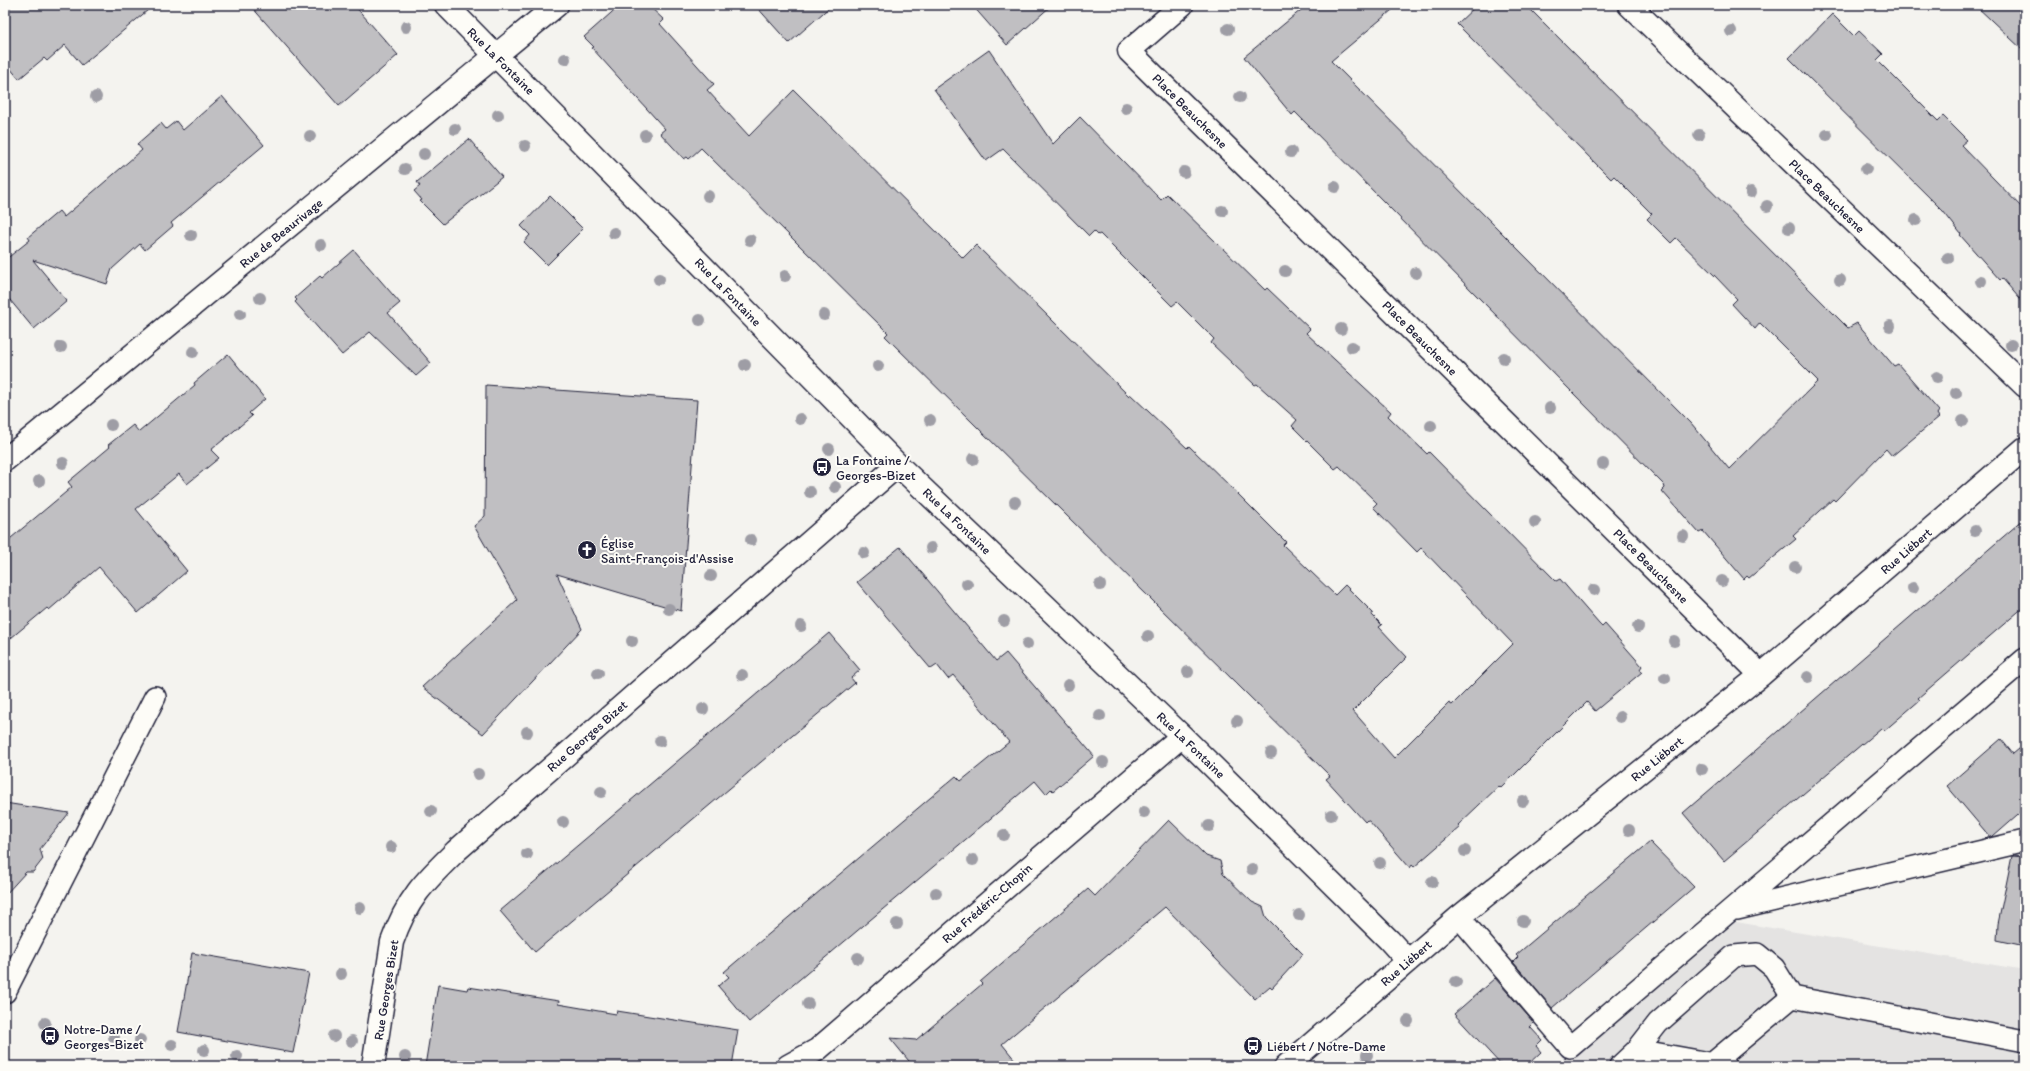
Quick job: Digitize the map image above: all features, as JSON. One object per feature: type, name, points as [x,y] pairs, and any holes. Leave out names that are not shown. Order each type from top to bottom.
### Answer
[{"type":"street","name":"Rue La Fontaine","points":[[446,5],[898,465],[1182,736],[1389,940],[1408,961]]},
{"type":"street","name":"Rue de Beaurivage","points":[[5,460],[557,5]]},
{"type":"street","name":"Place Beauchesne","points":[[1182,5],[1129,51],[1761,676]]},
{"type":"street","name":"Place Beauchesne","points":[[1629,5],[2025,386]]},
{"type":"street","name":"Rue Liébert","points":[[1286,1066],[1459,917],[1761,676],[2025,448]]},
{"type":"street","name":"Rue Georges Bizet","points":[[373,1066],[392,942],[398,925],[417,890],[456,851],[898,465]]},
{"type":"street","name":"Rue Frédéric-Chopin","points":[[788,1066],[817,1050],[1182,736]]},
{"type":"lane","points":[[1459,917],[1570,1047],[1734,909],[2025,659]]},
{"type":"lane","points":[[5,992],[155,697]]},
{"type":"lane","points":[[1734,909],[2025,841]]},
{"type":"lane","points":[[1620,1066],[1635,1058],[1658,1023],[1734,956],[1757,954],[1774,968],[1792,997],[2025,1041]]},
{"type":"lane","points":[[1635,1058],[1720,1065],[1792,997]]},
{"type":"shaded area","points":[[1736,922],[2025,970],[2025,1066],[1565,1066]]},
{"type":"building","points":[[5,5],[154,5],[82,65],[65,45],[47,61],[44,58],[19,79],[5,62]]},
{"type":"building","points":[[250,5],[354,5],[398,55],[339,106]]},
{"type":"building","points":[[620,5],[648,5],[664,20],[660,24],[714,84],[707,90],[749,136],[794,90],[963,258],[976,245],[1129,396],[1130,394],[1187,448],[1189,446],[1286,542],[1283,545],[1335,595],[1345,585],[1373,613],[1372,615],[1382,625],[1379,627],[1407,657],[1353,711],[1394,758],[1449,703],[1452,705],[1513,644],[1421,548],[1417,552],[1373,507],[1377,503],[1339,466],[1335,469],[1292,426],[1297,420],[1257,384],[1255,385],[1211,343],[1214,339],[1177,302],[1172,306],[1100,234],[1098,235],[1094,231],[1089,236],[1003,149],[986,161],[934,89],[989,50],[1053,144],[1080,117],[1161,200],[1167,194],[1265,290],[1267,288],[1310,329],[1306,333],[1391,412],[1388,416],[1427,454],[1429,452],[1556,581],[1560,579],[1602,627],[1605,624],[1642,666],[1640,669],[1642,672],[1595,711],[1587,702],[1501,788],[1499,786],[1458,825],[1460,827],[1414,867],[1412,865],[1410,868],[1370,822],[1367,820],[1365,822],[1326,779],[1330,776],[885,336],[888,333],[701,148],[689,159],[687,157],[684,159],[660,133],[665,129],[592,48],[594,47],[584,37]]},
{"type":"building","points":[[755,5],[832,5],[789,43]]},
{"type":"building","points":[[972,5],[1052,5],[1007,45]]},
{"type":"building","points":[[1307,5],[1398,5],[1331,61],[1691,423],[1729,469],[1818,381],[1760,323],[1755,329],[1732,304],[1737,299],[1715,276],[1676,238],[1671,243],[1647,219],[1652,214],[1614,176],[1611,179],[1457,24],[1477,5],[1526,5],[1848,328],[1857,323],[1894,366],[1898,364],[1939,411],[1937,414],[1939,417],[1892,456],[1886,449],[1835,501],[1833,499],[1793,536],[1796,539],[1749,578],[1747,576],[1744,579],[1703,531],[1699,533],[1662,491],[1665,488],[1664,485],[1295,112],[1292,115],[1244,57]]},
{"type":"building","points":[[1975,5],[2025,5],[2025,52]]},
{"type":"building","points":[[1832,14],[1854,36],[1859,31],[1883,54],[1877,60],[1938,121],[1943,116],[1967,140],[1961,145],[2025,211],[2025,305],[2002,278],[2000,280],[1960,235],[1961,234],[1943,211],[1789,58]]},
{"type":"building","points":[[222,96],[264,145],[171,223],[173,226],[145,250],[140,244],[112,269],[107,284],[33,260],[67,301],[34,329],[5,294],[5,260],[30,240],[28,237],[59,211],[64,217],[142,150],[137,144],[161,123],[166,129],[176,121],[183,130]]},
{"type":"building","points":[[469,139],[502,177],[443,224],[420,201],[422,200],[414,191],[420,186],[417,182]]},
{"type":"building","points":[[550,196],[583,229],[547,265],[524,242],[530,235],[521,226]]},
{"type":"building","points":[[354,250],[400,303],[388,313],[431,363],[416,376],[370,332],[342,355],[295,302],[297,300],[295,298],[320,276],[322,278]]},
{"type":"building","points":[[228,354],[265,399],[249,413],[252,416],[211,450],[219,458],[187,484],[179,474],[136,509],[187,571],[138,613],[99,567],[49,610],[47,608],[5,643],[5,543],[72,487],[68,482],[110,447],[108,445],[133,425],[139,432],[195,385],[194,383]]},
{"type":"building","name":"Église Saint-François-d'Assise","points":[[486,385],[697,400],[681,611],[557,574],[582,629],[483,734],[422,687],[517,600],[474,526],[485,516]]},
{"type":"building","points":[[2025,518],[2025,606],[1918,698],[1920,700],[1884,731],[1881,728],[1724,861],[1683,813]]},
{"type":"building","points":[[900,547],[996,661],[1006,653],[1094,756],[1053,791],[1051,789],[1046,794],[1035,781],[749,1022],[718,986],[729,977],[724,972],[956,776],[961,781],[1009,742],[953,675],[948,679],[937,665],[931,669],[857,582]]},
{"type":"building","points":[[829,633],[860,670],[851,678],[855,683],[535,952],[500,911]]},
{"type":"building","points":[[2001,739],[2013,754],[2025,744],[2025,808],[1990,837],[1947,786]]},
{"type":"building","points":[[5,803],[69,813],[40,849],[43,859],[33,872],[26,872],[5,895]]},
{"type":"building","points":[[1169,820],[1206,856],[1220,861],[1223,874],[1252,902],[1263,907],[1266,917],[1303,954],[1272,988],[1270,986],[1255,999],[1165,907],[1002,1044],[1020,1066],[913,1066],[890,1038],[916,1040],[982,984],[980,982],[1088,889],[1095,896]]},
{"type":"building","points":[[1650,842],[1694,887],[1552,1008],[1513,962],[1518,957],[1516,955]]},
{"type":"building","points":[[2012,856],[2025,857],[2025,946],[1997,940],[1998,924]]},
{"type":"building","points":[[192,953],[309,973],[293,1053],[178,1032]]},
{"type":"building","points":[[1495,978],[1534,1023],[1530,1027],[1542,1040],[1536,1046],[1541,1052],[1526,1066],[1502,1066],[1454,1014]]},
{"type":"building","points":[[438,985],[467,990],[468,987],[559,1001],[558,1004],[616,1014],[617,1011],[738,1030],[732,1066],[425,1066]]},
{"type":"place","name":"La Fontaine / Georges-Bizet","points":[[822,467]]},
{"type":"place","name":"Église Saint-François-d'Assise","points":[[587,550]]},
{"type":"place","name":"Notre-Dame / Georges-Bizet","points":[[50,1036]]},
{"type":"place","name":"Liébert / Notre-Dame","points":[[1253,1046]]}]
